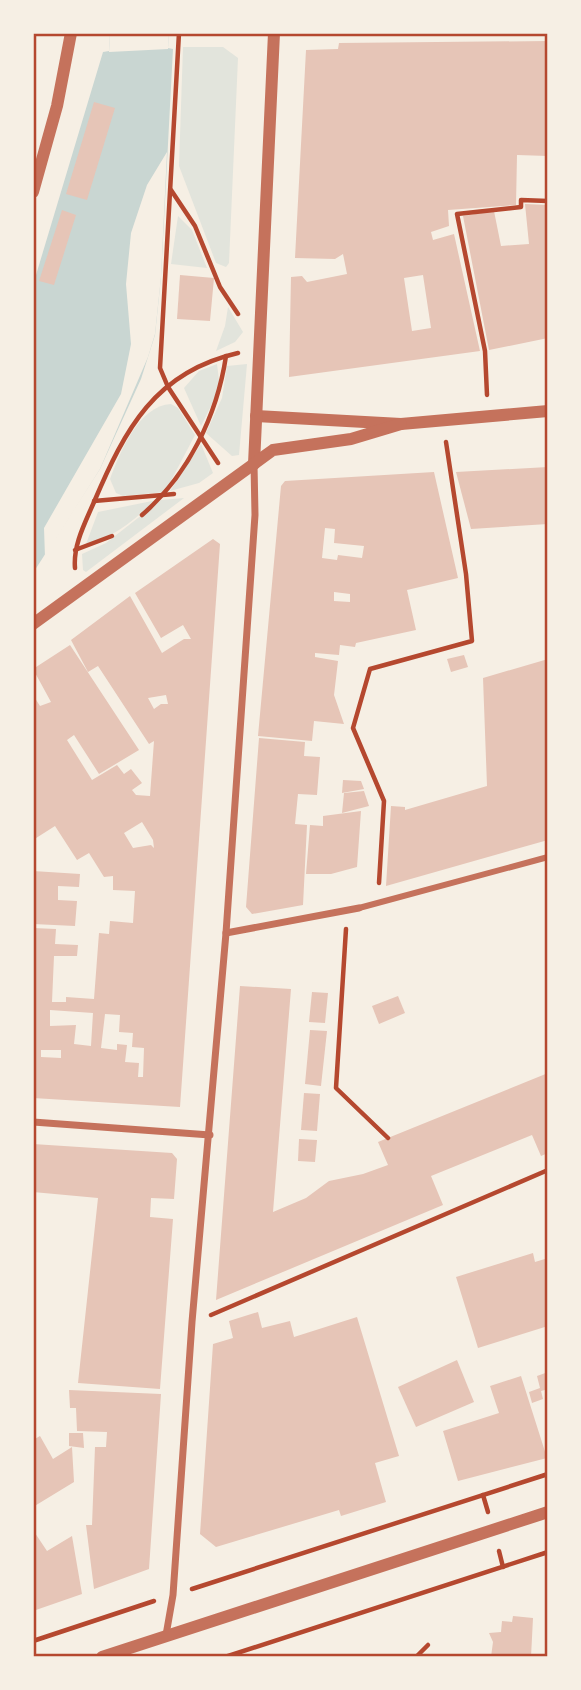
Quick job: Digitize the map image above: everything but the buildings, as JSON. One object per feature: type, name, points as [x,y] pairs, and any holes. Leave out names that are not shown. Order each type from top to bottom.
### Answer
[{"type":"street","points":[[33,192],[57,106],[71,33]]},
{"type":"street","points":[[166,1635],[173,1595],[192,1322],[211,1135],[255,514],[254,464],[274,33]]},
{"type":"street","points":[[256,416],[401,424],[548,411]]},
{"type":"street","points":[[33,624],[273,450],[351,439],[401,424]]},
{"type":"street","points":[[226,933],[377,904],[548,857]]},
{"type":"street","points":[[33,1122],[211,1135]]},
{"type":"street","points":[[102,1657],[548,1512]]},
{"type":"path","points":[[179,33],[160,368],[168,387],[219,463],[225,485]]},
{"type":"path","points":[[86,584],[74,568],[75,550],[124,434],[143,409],[181,374],[226,355],[259,348],[220,287],[195,226],[171,190]]},
{"type":"path","points":[[489,416],[485,351],[457,214],[521,208],[521,200],[548,201]]},
{"type":"path","points":[[131,524],[163,496],[201,434],[220,392],[226,355]]},
{"type":"path","points":[[377,904],[384,801],[353,728],[370,669],[472,641],[466,574],[442,420]]},
{"type":"path","points":[[94,501],[185,492]]},
{"type":"path","points":[[75,550],[95,545],[115,534]]},
{"type":"path","points":[[347,911],[337,1088],[388,1138]]},
{"type":"path","points":[[192,1322],[548,1170]]},
{"type":"path","points":[[33,1641],[548,1474]]},
{"type":"path","points":[[225,1657],[548,1552]]},
{"type":"path","points":[[416,1657],[428,1645]]},
{"type":"shaded area","points":[[110,33],[169,33],[168,48],[173,49],[161,277],[155,335],[141,379],[100,469],[33,573],[33,285],[103,52],[109,51]]},
{"type":"shaded area","points":[[183,47],[223,47],[238,58],[229,263],[226,267],[216,263],[179,166]]},
{"type":"shaded area","points":[[178,216],[192,230],[207,268],[171,264]]},
{"type":"shaded area","points":[[228,307],[243,332],[235,342],[216,351],[225,326]]},
{"type":"shaded area","points":[[217,364],[220,388],[201,426],[184,388],[199,371]]},
{"type":"shaded area","points":[[247,364],[239,455],[232,456],[206,433],[222,398],[227,366]]},
{"type":"shaded area","points":[[171,404],[178,408],[195,435],[165,492],[123,496],[116,493],[110,479],[132,432],[149,413],[160,406]]},
{"type":"shaded area","points":[[201,444],[213,473],[199,483],[170,491]]},
{"type":"shaded area","points":[[184,498],[86,572],[83,570],[82,554],[106,543],[161,500]]},
{"type":"shaded area","points":[[157,500],[115,532],[86,544],[98,512]]},
{"type":"pier","points":[[110,33],[169,33],[168,49],[109,52]]},
{"type":"pier","points":[[167,152],[161,277],[155,334],[148,357],[100,469],[45,557],[44,528],[121,394],[131,344],[126,284],[131,233],[147,185]]}]
